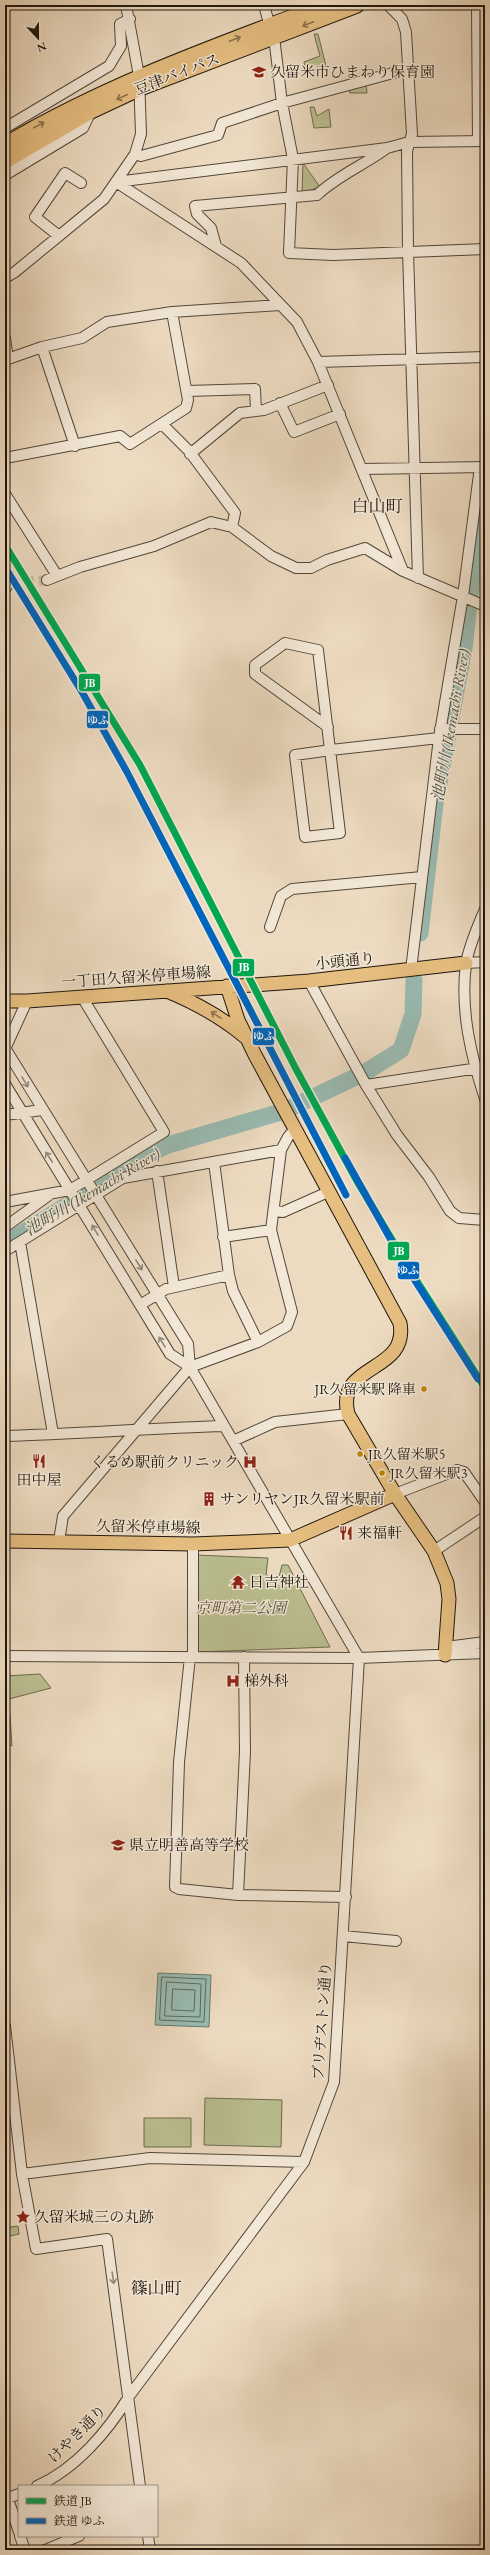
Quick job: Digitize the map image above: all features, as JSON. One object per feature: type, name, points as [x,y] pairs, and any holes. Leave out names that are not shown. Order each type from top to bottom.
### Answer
[{"type":"highway","name":"豆津バイパス","points":[[272,31],[325,5]]},
{"type":"highway","name":"豆津バイパス","points":[[5,144],[89,98],[140,82],[272,31],[357,5]]},
{"type":"highway","name":"豆津バイパス","points":[[5,161],[140,82]]},
{"type":"main road","name":"小頭通り","points":[[227,986],[309,981],[466,963]]},
{"type":"main road","name":"一丁田久留米停車場線","points":[[5,1001],[27,1001],[227,986],[247,1039],[328,1192],[395,1313],[402,1337],[398,1348],[386,1359],[350,1385],[345,1401],[348,1414],[396,1494],[434,1552],[447,1583],[449,1599],[445,1651]]},
{"type":"main road","points":[[164,990],[204,1008],[226,1020],[247,1039]]},
{"type":"main road","name":"一丁田久留米停車場線","points":[[5,1007],[27,1001]]},
{"type":"main road","points":[[290,1540],[396,1494]]},
{"type":"main road","name":"久留米停車場線","points":[[5,1541],[193,1544],[290,1540]]},
{"type":"street","points":[[5,278],[104,199],[135,154],[141,134],[140,82],[130,20],[126,5]]},
{"type":"street","points":[[264,5],[272,31],[282,103],[293,159],[293,197],[289,253],[333,256],[408,251],[485,249]]},
{"type":"street","points":[[388,5],[402,19],[407,40],[412,134],[409,142],[408,251],[418,578]]},
{"type":"street","points":[[116,182],[387,148],[409,142],[481,142],[477,5]]},
{"type":"street","points":[[5,128],[109,66],[121,46],[120,24],[130,20]]},
{"type":"street","points":[[135,154],[141,156],[218,135],[222,123],[282,103],[408,69]]},
{"type":"street","points":[[5,175],[83,128],[90,111]]},
{"type":"street","points":[[216,246],[211,228],[197,214],[196,206],[316,195],[327,186],[370,161],[387,148]]},
{"type":"street","points":[[59,236],[35,217],[65,173],[81,183]]},
{"type":"street","points":[[116,182],[241,263],[297,322],[328,385],[403,571]]},
{"type":"street","points":[[5,338],[7,359],[42,347],[82,338],[107,322],[172,312],[280,305]]},
{"type":"street","points":[[5,458],[75,446],[120,436],[130,444],[186,408],[188,400],[187,391],[172,312]]},
{"type":"street","points":[[42,347],[75,446]]},
{"type":"street","points":[[318,362],[485,357]]},
{"type":"street","points":[[190,454],[240,413],[256,411],[328,385]]},
{"type":"street","points":[[187,391],[255,389],[256,411]]},
{"type":"street","points":[[280,403],[294,432],[340,414]]},
{"type":"street","points":[[162,424],[190,454],[235,513],[232,527]]},
{"type":"street","points":[[363,469],[482,467],[463,596],[440,734],[411,970]]},
{"type":"street","points":[[5,494],[56,574]]},
{"type":"street","points":[[46,580],[56,574],[154,546],[211,522],[232,527],[270,556],[296,568],[311,568],[327,560],[365,548],[403,571],[485,606]]},
{"type":"street","points":[[328,727],[255,674],[255,665],[285,643],[318,650],[328,727],[330,750],[340,833],[305,837],[295,755],[330,750],[440,734],[485,728]]},
{"type":"street","points":[[270,927],[280,896],[292,889],[422,877]]},
{"type":"street","points":[[485,908],[466,963],[465,1017],[480,1068],[485,1099]]},
{"type":"street","points":[[466,963],[485,962]]},
{"type":"street","points":[[309,981],[366,1085],[397,1135],[429,1177],[450,1211],[459,1218],[485,1220]]},
{"type":"street","points":[[5,1202],[70,1190],[87,1181],[164,1132],[82,996]]},
{"type":"street","points":[[27,1001],[5,1048],[188,1344],[190,1367],[359,1658]]},
{"type":"street","points":[[366,1085],[480,1068]]},
{"type":"street","points":[[5,1084],[20,1113],[80,1206],[170,1354],[190,1367]]},
{"type":"street","points":[[5,1115],[42,1110]]},
{"type":"street","points":[[59,1541],[62,1516],[190,1367],[258,1342],[288,1326],[292,1312],[271,1230],[281,1150],[293,1127]]},
{"type":"street","points":[[5,1251],[123,1178],[281,1150]]},
{"type":"street","points":[[214,1162],[229,1275],[233,1291],[258,1342]]},
{"type":"street","points":[[157,1172],[174,1287]]},
{"type":"street","points":[[274,1211],[283,1212],[328,1192]]},
{"type":"street","points":[[5,1227],[49,1195]]},
{"type":"street","points":[[224,1237],[271,1230]]},
{"type":"street","points":[[20,1242],[53,1434]]},
{"type":"street","points":[[140,1305],[157,1294],[174,1287],[229,1275]]},
{"type":"street","points":[[233,1441],[275,1422],[348,1414]]},
{"type":"street","points":[[5,1436],[114,1432],[137,1428],[224,1426]]},
{"type":"street","points":[[396,1494],[457,1470],[464,1472],[485,1502]]},
{"type":"street","points":[[434,1552],[485,1519]]},
{"type":"street","points":[[193,1544],[192,1657],[180,1762],[174,1881],[179,1889],[238,1895],[346,1897]]},
{"type":"street","points":[[445,1651],[485,1642]]},
{"type":"street","points":[[5,1656],[359,1658],[445,1651],[485,1653]]},
{"type":"street","points":[[238,1895],[245,1752],[244,1657]]},
{"type":"street","name":"ブリヂストン通り","points":[[130,2395],[304,2162],[334,2082],[359,1658]]},
{"type":"street","points":[[343,1936],[396,1941]]},
{"type":"street","points":[[5,2028],[22,2174],[36,2249],[107,2239],[130,2395],[140,2485]]},
{"type":"street","points":[[22,2174],[150,2158],[304,2162]]},
{"type":"street","name":"けやき通り","points":[[39,2485],[61,2474],[73,2463],[116,2419],[130,2395]]},
{"type":"street","points":[[18,2494],[7,2499],[18,2529]]},
{"type":"street","points":[[20,2537],[25,2550]]},
{"type":"street","points":[[45,2550],[77,2537]]},
{"type":"street","points":[[148,2537],[150,2550]]},
{"type":"green space","points":[[314,34],[318,34],[326,66],[306,72],[304,62],[320,56]]},
{"type":"green space","points":[[366,83],[367,93],[350,93],[348,88]]},
{"type":"green space","points":[[310,107],[314,107],[317,116],[329,109],[331,127],[314,128]]},
{"type":"green space","points":[[303,163],[320,187],[302,193]]},
{"type":"green space","name":"京町第二公園","points":[[195,1555],[268,1558],[266,1575],[278,1581],[282,1565],[288,1565],[330,1647],[198,1652]]},
{"type":"green space","points":[[40,1674],[51,1688],[9,1699],[12,1746],[5,1743],[5,1676]]},
{"type":"green space","points":[[205,2098],[282,2100],[281,2147],[204,2145]]},
{"type":"green space","points":[[144,2118],[191,2118],[191,2147],[144,2147]]},
{"type":"green space","points":[[18,2226],[19,2234],[5,2237],[5,2228]]},
{"type":"water","points":[[158,1973],[211,1975],[209,2027],[155,2025]]},
{"type":"waterway","name":"池町川 (Ikemachi River)","points":[[420,933],[435,804],[464,648],[478,525],[485,492]]},
{"type":"waterway","name":"池町川 (Ikemachi River)","points":[[5,1244],[149,1154],[168,1145],[284,1111],[364,1073],[401,1050],[413,1014],[414,980]]},
{"type":"tunnel","points":[[9,583],[47,580]]},
{"type":"rail line","name":"JB","points":[[5,545],[140,765],[296,1069],[358,1183],[420,1286],[485,1388]]},
{"type":"rail line","name":"ゆふ","points":[[5,567],[82,692],[127,772],[346,1195]]},
{"type":"rail line","name":"ゆふ","points":[[345,1158],[405,1265],[478,1379]]},
{"type":"place","name":"久留米市ひまわり保育園","points":[[259,72]]},
{"type":"place","name":"JR久留米駅 降車","points":[[424,1389]]},
{"type":"place","name":"JR久留米駅5","points":[[360,1454]]},
{"type":"place","name":"田中屋","points":[[39,1461]]},
{"type":"place","name":"くるめ駅前クリニック","points":[[250,1462]]},
{"type":"place","name":"JR久留米駅3","points":[[382,1473]]},
{"type":"place","name":"サンリヤンJR久留米駅前","points":[[209,1499]]},
{"type":"place","name":"来福軒","points":[[346,1533]]},
{"type":"place","name":"日吉神社","points":[[238,1582]]},
{"type":"place","name":"梯外科","points":[[233,1681]]},
{"type":"place","name":"県立明善高等学校","points":[[118,1845]]},
{"type":"place","name":"久留米城三の丸跡","points":[[23,2217]]},
{"type":"district","name":"白山町","points":[[377,506]]},
{"type":"district","name":"篠山町","points":[[156,2288]]}]
